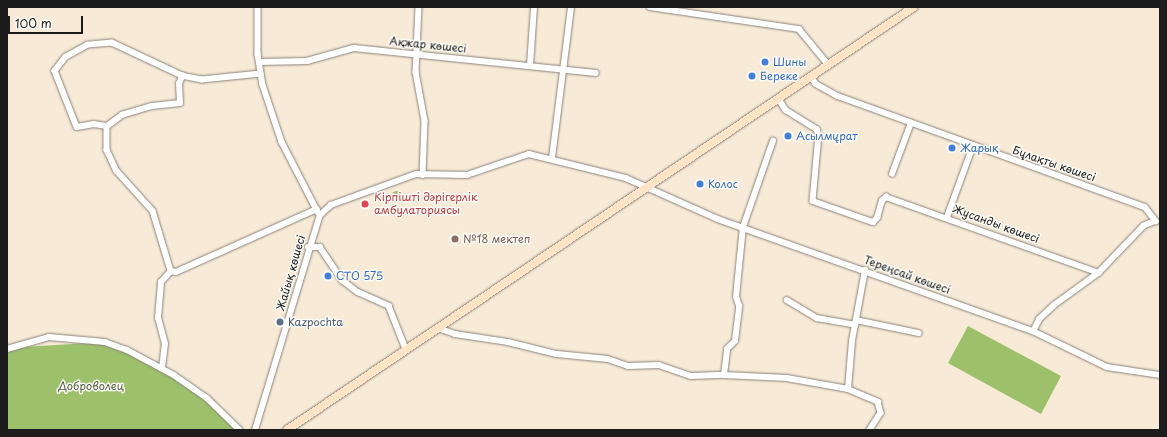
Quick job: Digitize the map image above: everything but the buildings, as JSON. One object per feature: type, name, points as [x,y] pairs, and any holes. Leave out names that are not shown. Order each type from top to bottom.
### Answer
[{"type":"main road","points":[[286,430],[914,7]]},
{"type":"street","points":[[258,7],[259,62],[261,74],[282,142],[320,215]]},
{"type":"street","points":[[419,7],[416,72],[425,121],[423,175]]},
{"type":"street","points":[[530,66],[534,7]]},
{"type":"street","points":[[552,158],[571,7]]},
{"type":"street","points":[[650,7],[798,29],[828,64]]},
{"type":"street","points":[[182,76],[178,84],[180,103],[152,106],[122,115],[107,126],[94,124],[77,127],[55,71],[66,56],[88,46],[112,43],[182,76],[202,80],[261,74]]},
{"type":"street","name":"Ақжар көшесі","points":[[259,62],[307,61],[354,48],[416,53],[596,73]]},
{"type":"street","name":"Бұлақты көшесі","points":[[811,76],[816,84],[838,96],[1145,207],[1156,221],[1144,226],[1132,236],[1099,273]]},
{"type":"street","name":"Жусанды көшесі","points":[[779,99],[786,110],[817,129],[819,134],[812,199],[875,221],[882,201],[886,197],[947,217],[1099,273]]},
{"type":"street","points":[[892,174],[911,123]]},
{"type":"street","points":[[107,126],[107,150],[117,171],[153,211],[171,271]]},
{"type":"street","points":[[724,375],[727,350],[735,341],[739,306],[736,297],[743,227],[773,141]]},
{"type":"street","points":[[947,217],[973,146]]},
{"type":"street","name":"Тереңсай көшесі","points":[[320,215],[331,205],[416,174],[467,174],[529,154],[552,158],[626,178],[743,227],[1034,331],[1107,367],[1160,375]]},
{"type":"street","points":[[171,271],[176,272],[317,209]]},
{"type":"street","name":"Жайық көшесі","points":[[255,430],[308,247],[320,215]]},
{"type":"street","points":[[308,247],[320,247],[342,280],[358,292],[389,306],[406,350]]},
{"type":"street","points":[[848,389],[855,323],[866,270]]},
{"type":"street","points":[[162,368],[165,344],[158,318],[161,282],[171,271]]},
{"type":"street","points":[[1034,331],[1040,319],[1055,305],[1099,273]]},
{"type":"street","points":[[787,300],[817,318],[920,333]]},
{"type":"street","points":[[438,328],[455,334],[508,342],[557,354],[608,360],[628,366],[659,366],[692,376],[724,375],[787,378],[848,389],[878,402],[881,413],[870,430]]},
{"type":"street","points":[[7,348],[49,337],[105,342],[162,368],[207,398],[240,430]]},
{"type":"green space","points":[[396,190],[401,195],[396,200],[391,195]]},
{"type":"green space","points":[[968,326],[1061,376],[1041,414],[948,363]]},
{"type":"green space","name":"Доброволец","points":[[105,342],[174,375],[221,410],[240,430],[7,430],[7,348]]},
{"type":"place","name":"Шины","points":[[765,62]]},
{"type":"place","name":"Береке","points":[[752,76]]},
{"type":"place","name":"Асылмұрат","points":[[788,136]]},
{"type":"place","name":"Жарық","points":[[952,148]]},
{"type":"place","name":"Колос","points":[[700,184]]},
{"type":"place","name":"Кірпішті дәрігерлік амбулаториясы","points":[[365,204]]},
{"type":"place","name":"№18 мектеп","points":[[455,239]]},
{"type":"place","name":"СТО 575","points":[[328,276]]},
{"type":"place","name":"Kazpochta","points":[[280,322]]}]
